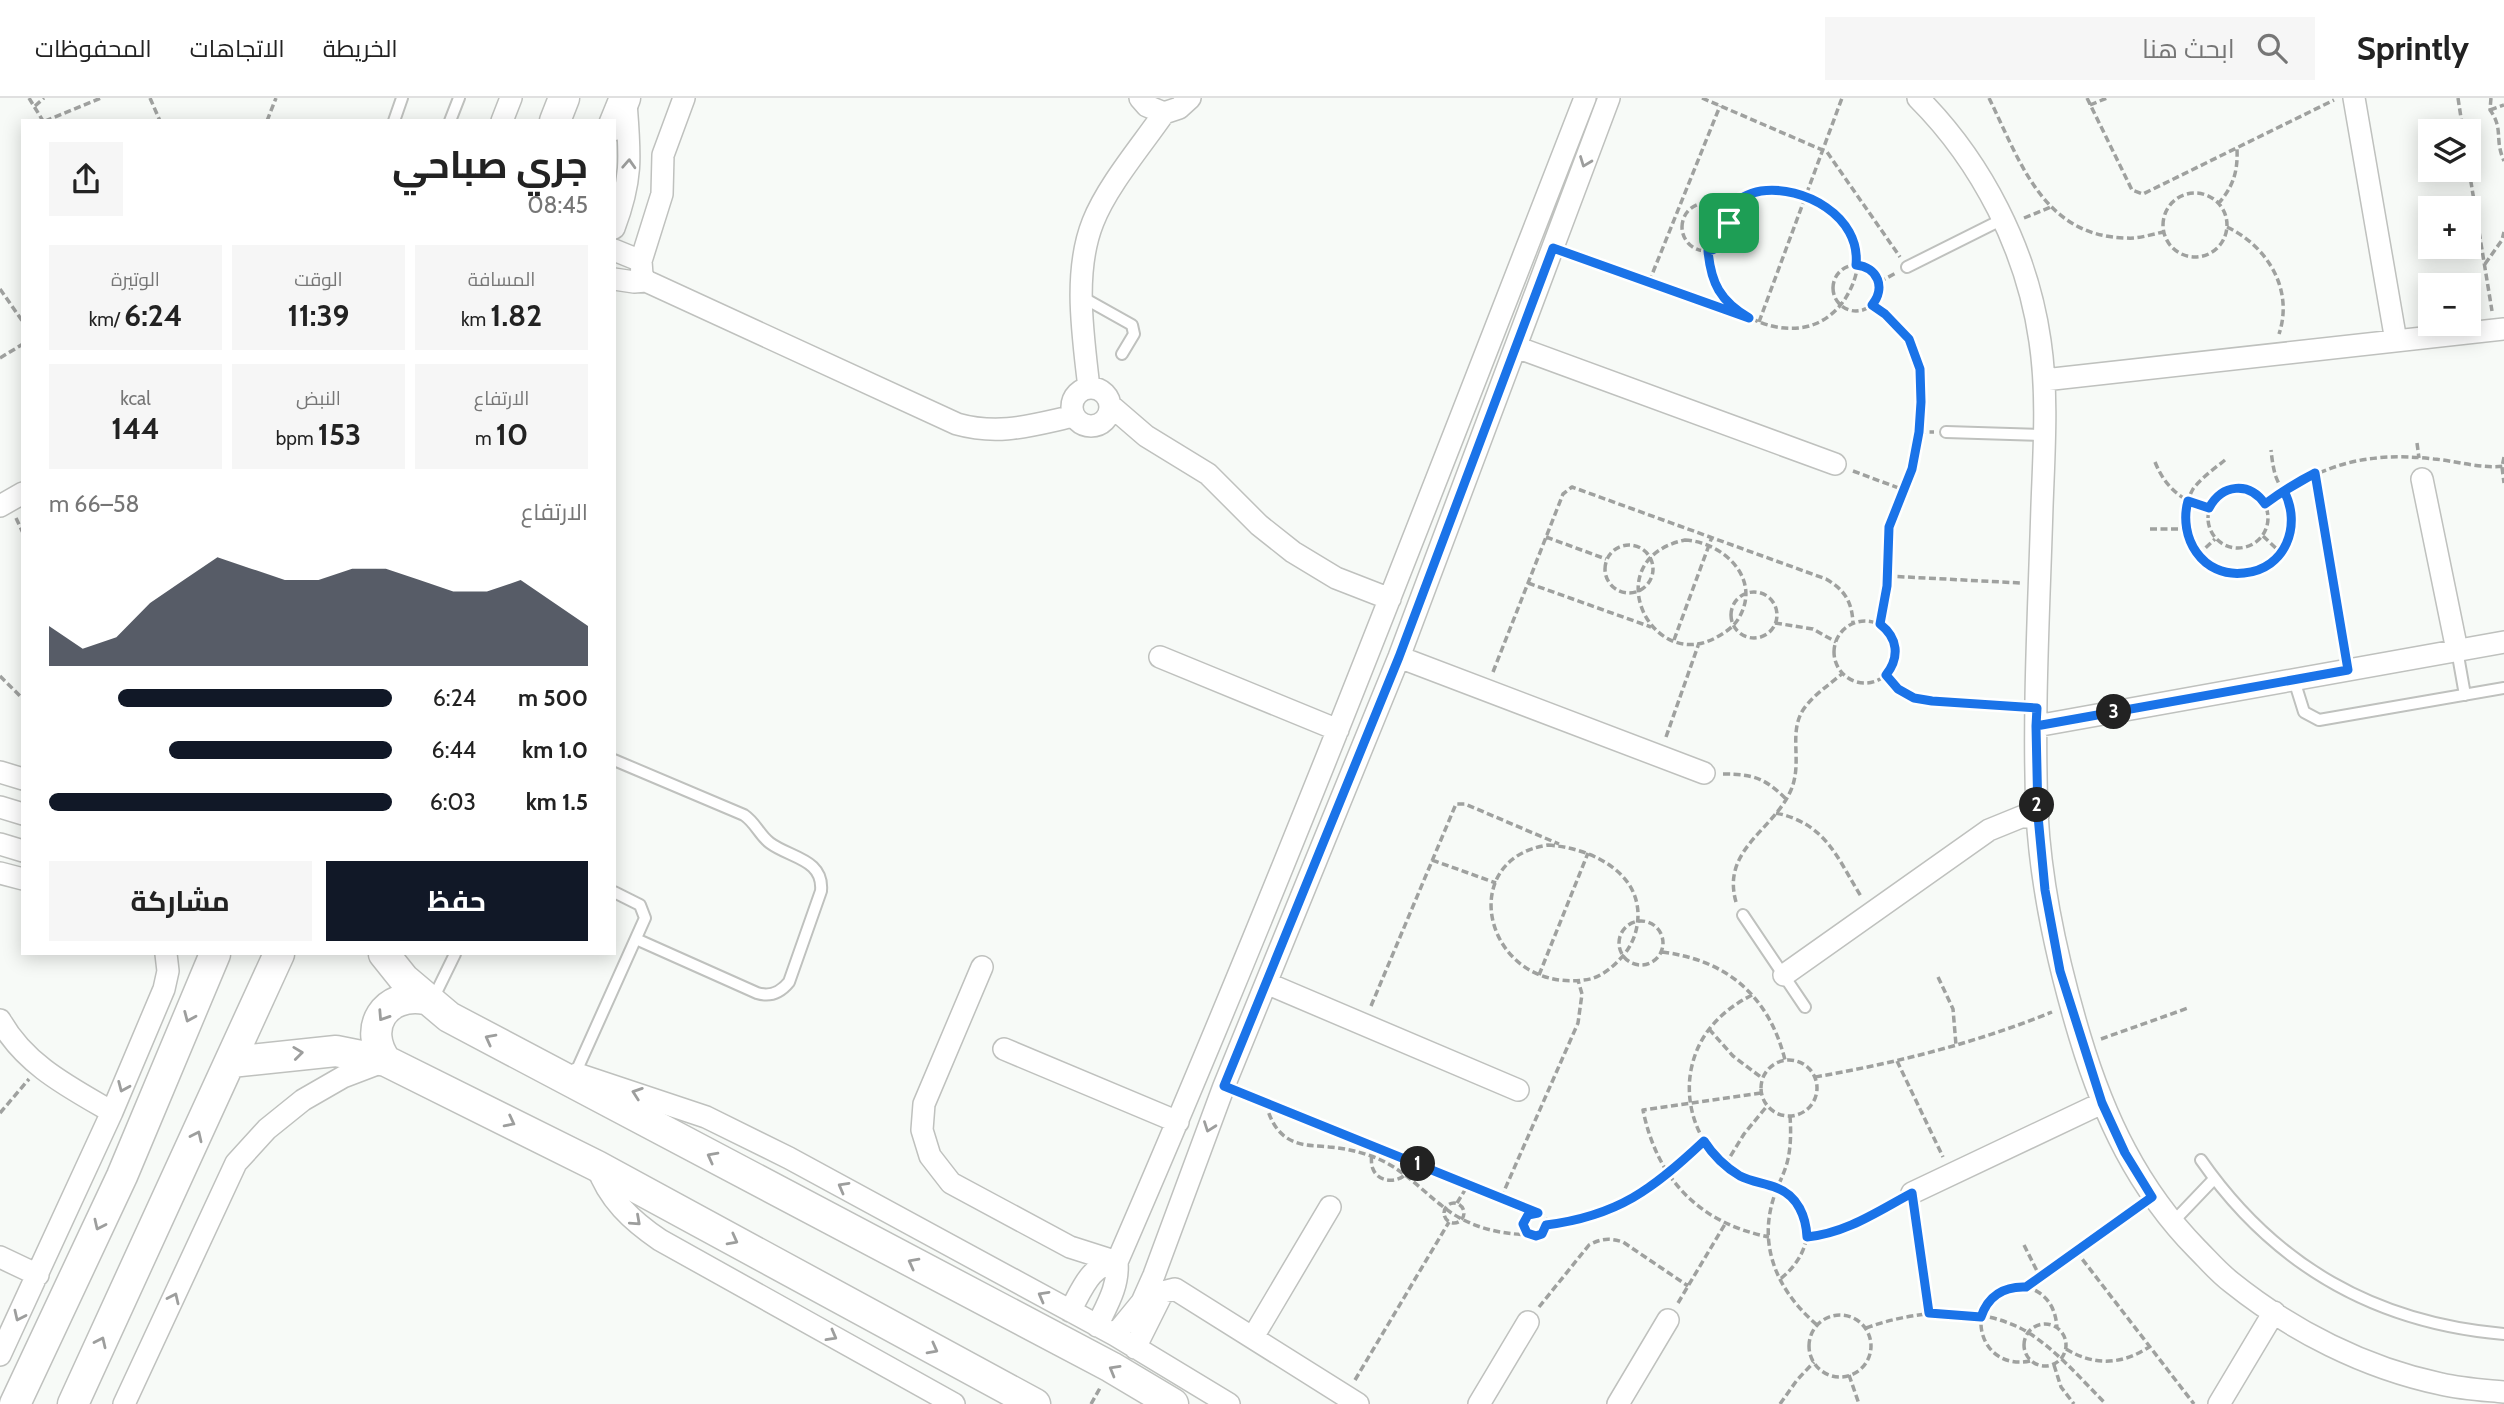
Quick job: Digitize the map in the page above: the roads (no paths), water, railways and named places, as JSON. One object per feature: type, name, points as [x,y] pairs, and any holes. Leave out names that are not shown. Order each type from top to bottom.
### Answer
[{"type":"main road","points":[[556,119],[564,98]]},
{"type":"main road","points":[[616,120],[625,98]]},
{"type":"main road","points":[[73,1404],[279,955]]},
{"type":"main road","points":[[385,955],[404,979],[449,1017],[1098,1361],[1173,1404]]},
{"type":"main road","points":[[15,1404],[122,1176],[207,962]]},
{"type":"main road","points":[[386,1061],[376,1035],[380,1017],[386,1009],[404,998],[428,1001]]},
{"type":"main road","points":[[231,1062],[335,1051],[386,1061],[597,1166],[1035,1404]]},
{"type":"street","points":[[503,119],[511,98]]},
{"type":"street","points":[[616,223],[629,177],[630,151],[625,98]]},
{"type":"street","points":[[616,279],[634,282],[644,271],[659,206],[663,155],[684,98]]},
{"type":"street","points":[[1140,98],[1147,107],[1164,113]]},
{"type":"street","points":[[1089,388],[1083,262],[1093,221],[1101,205],[1164,113],[1179,108],[1190,98]]},
{"type":"street","points":[[1106,1331],[1117,1262],[1178,1122],[1338,730],[1585,98]]},
{"type":"street","points":[[1106,1331],[1137,1309],[1149,1289],[1224,1086],[1399,657],[1609,98]]},
{"type":"street","points":[[1918,98],[1972,164],[2004,222],[2026,278],[2040,339],[2044,380],[2044,435],[2036,717],[2038,816],[2045,890],[2060,971],[2102,1103],[2125,1153],[2152,1197],[2172,1223],[2228,1280],[2326,1344],[2383,1369],[2443,1385],[2504,1392]]},
{"type":"street","points":[[2354,98],[2396,341]]},
{"type":"street","points":[[616,251],[644,271],[957,424],[982,429],[1010,430],[1106,419],[1110,405]]},
{"type":"street","points":[[2044,380],[2500,330]]},
{"type":"street","points":[[1516,347],[1835,464]]},
{"type":"street","points":[[1146,436],[1084,421],[1072,409],[1076,395],[1089,388],[1103,392],[1110,405],[1146,436],[1208,474],[1276,539],[1336,578],[1390,599]]},
{"type":"street","points":[[2422,479],[2457,650]]},
{"type":"street","points":[[0,506],[21,494]]},
{"type":"street","points":[[2036,717],[2294,680],[2504,642]]},
{"type":"street","points":[[1160,657],[1338,730]]},
{"type":"street","points":[[1399,657],[1704,773]]},
{"type":"street","points":[[0,772],[21,777]]},
{"type":"street","points":[[0,807],[21,813]]},
{"type":"street","points":[[1784,975],[1989,830],[2021,817],[2038,816]]},
{"type":"street","points":[[0,845],[21,851]]},
{"type":"street","points":[[0,873],[21,878]]},
{"type":"street","points":[[0,1355],[112,1112],[164,989],[168,971],[166,955]]},
{"type":"street","points":[[982,967],[923,1104],[922,1130],[930,1156],[951,1183],[1070,1247],[1117,1262]]},
{"type":"street","points":[[1266,983],[1518,1090]]},
{"type":"street","points":[[0,1020],[9,1037],[39,1067],[112,1112]]},
{"type":"street","points":[[1004,1049],[1178,1122]]},
{"type":"street","points":[[124,1404],[236,1163],[267,1129],[303,1100],[343,1077],[386,1061]]},
{"type":"street","points":[[531,1061],[706,1117],[789,1158],[1070,1311],[1229,1404]]},
{"type":"street","points":[[1912,1193],[2102,1103]]},
{"type":"street","points":[[597,1166],[610,1195],[635,1221],[660,1240],[954,1404]]},
{"type":"street","points":[[1253,1337],[1330,1207]]},
{"type":"street","points":[[0,1256],[38,1275]]},
{"type":"street","points":[[1070,1311],[1092,1273],[1099,1266],[1117,1262]]},
{"type":"street","points":[[1135,1348],[1163,1292],[1170,1289],[1180,1291],[1352,1400]]},
{"type":"street","points":[[2219,1404],[2274,1312]]},
{"type":"street","points":[[1618,1404],[1668,1320]]},
{"type":"street","points":[[1479,1404],[1528,1322]]},
{"type":"lane","points":[[395,119],[402,98]]},
{"type":"lane","points":[[451,119],[459,98]]},
{"type":"lane","points":[[1907,268],[2004,222]]},
{"type":"lane","points":[[1083,297],[1132,325],[1134,334],[1122,354]]},
{"type":"lane","points":[[1946,432],[2044,435]]},
{"type":"lane","points":[[2457,650],[2465,695]]},
{"type":"lane","points":[[2294,680],[2304,712],[2319,720],[2504,688]]},
{"type":"lane","points":[[616,761],[744,815],[755,823],[768,842],[813,865],[822,885],[789,982],[778,992],[757,993],[636,939]]},
{"type":"lane","points":[[575,1074],[645,918],[644,911],[635,901],[616,893]]},
{"type":"lane","points":[[1743,915],[1805,1007]]},
{"type":"lane","points":[[428,1001],[454,955]]},
{"type":"lane","points":[[2201,1160],[2255,1226],[2304,1266],[2330,1283],[2387,1310],[2417,1320],[2447,1327],[2504,1334]]},
{"type":"lane","points":[[2172,1223],[2214,1179]]}]
